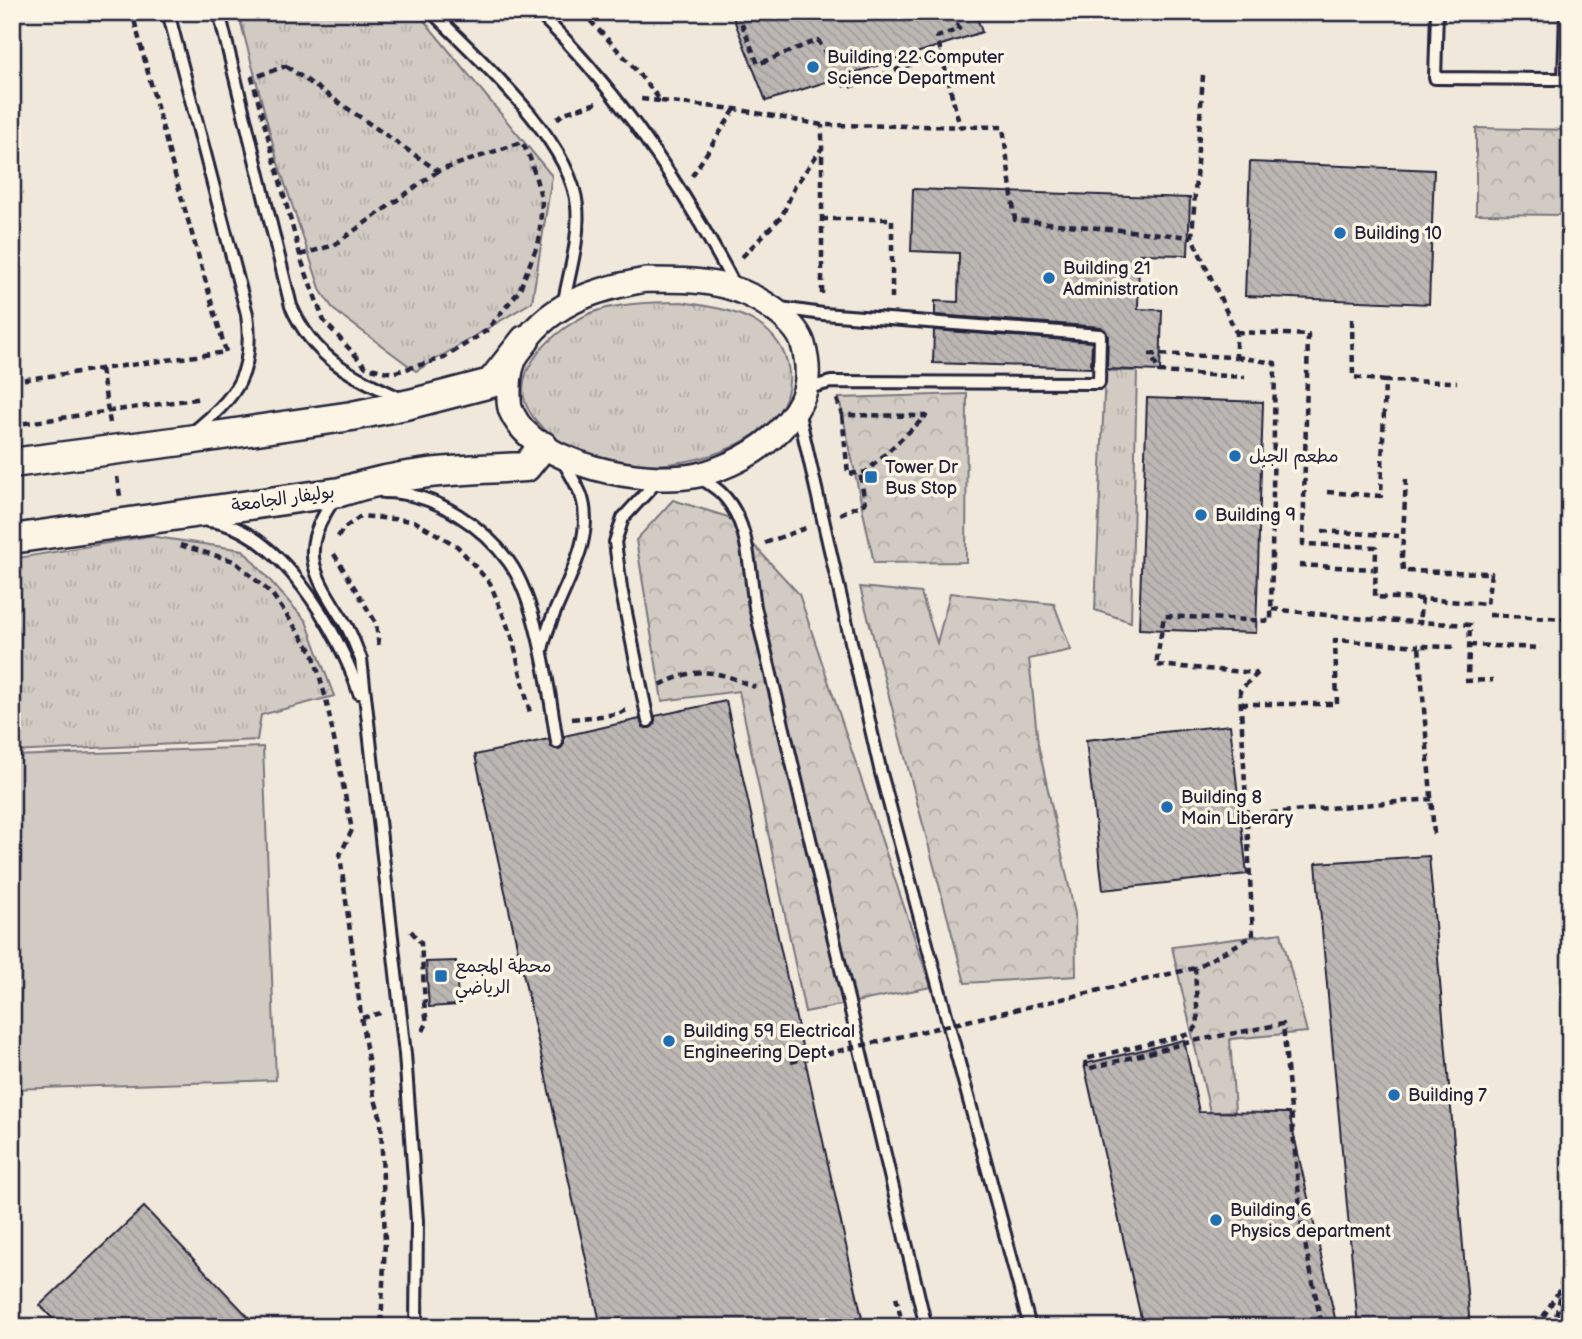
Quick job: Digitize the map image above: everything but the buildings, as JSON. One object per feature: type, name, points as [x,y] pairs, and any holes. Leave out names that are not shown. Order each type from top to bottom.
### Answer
[{"type":"street","points":[[12,463],[181,442],[352,416],[491,383],[525,340],[547,319],[578,297],[610,286],[646,280],[684,280],[736,288],[771,307],[787,321],[802,341],[807,363],[802,398],[775,436],[754,452],[723,467],[697,475],[659,479],[599,471],[552,451],[523,430],[511,413],[509,379],[513,360],[525,340]]},
{"type":"street","name":"بوليفار الجامعة","points":[[12,539],[340,492],[377,480],[424,472],[526,467],[552,451]]},
{"type":"lane","points":[[168,12],[247,314],[250,339],[248,361],[233,394],[216,413],[181,442]]},
{"type":"lane","points":[[219,12],[291,306],[300,327],[314,345],[334,363],[356,378],[410,404]]},
{"type":"lane","points":[[432,12],[485,64],[554,145],[573,184],[577,206],[577,232],[564,301],[547,319]]},
{"type":"lane","points":[[538,12],[617,99],[711,240],[736,288]]},
{"type":"lane","points":[[1437,12],[1435,78],[1554,79],[1564,79],[1566,12]]},
{"type":"lane","points":[[771,307],[823,314],[1100,335],[1099,383],[831,382],[802,398],[823,521],[881,772],[1030,1327]]},
{"type":"lane","points":[[542,653],[545,632],[569,582],[579,552],[584,514],[581,496],[552,451]]},
{"type":"lane","points":[[697,475],[734,508],[743,529],[759,620],[926,1327]]},
{"type":"lane","points":[[648,721],[621,588],[615,542],[623,518],[659,479]]},
{"type":"lane","points":[[416,1327],[417,1221],[404,1054],[361,659],[348,628],[321,586],[314,566],[312,544],[316,529],[340,492],[388,492],[417,496],[445,507],[491,539],[523,586],[542,653],[557,741]]},
{"type":"lane","points":[[158,517],[214,521],[254,539],[273,553],[309,594],[337,640],[353,673],[366,715]]},
{"type":"path","points":[[132,12],[226,352],[225,366]]},
{"type":"path","points":[[737,12],[758,64],[818,40],[846,88],[942,53]]},
{"type":"path","points":[[953,12],[959,29],[937,37],[960,127]]},
{"type":"path","points":[[300,255],[334,244],[438,171],[522,142],[530,158],[542,200],[539,241],[519,291],[486,331],[444,358],[392,373],[366,367],[324,321],[300,255],[252,78],[286,66],[438,171]]},
{"type":"path","points":[[1203,75],[1192,237],[1236,332],[1236,357]]},
{"type":"path","points":[[661,101],[735,109],[822,125],[1003,127],[1015,220],[1192,237]]},
{"type":"path","points":[[691,179],[735,109]]},
{"type":"path","points":[[822,125],[822,301]]},
{"type":"path","points":[[741,258],[782,216],[795,186],[822,148]]},
{"type":"path","points":[[821,219],[892,219],[892,304],[880,304]]},
{"type":"path","points":[[1352,319],[1353,377],[1385,381],[1457,382]]},
{"type":"path","points":[[1236,332],[1308,335],[1303,544],[1376,547],[1375,597],[1487,604],[1491,573],[1403,572],[1406,479]]},
{"type":"path","points":[[12,381],[226,352]]},
{"type":"path","points":[[791,1062],[1195,968],[1253,936],[1240,690],[1258,673],[1156,665],[1164,616],[1271,621],[1275,363],[1236,357],[1151,354],[1159,372],[1245,377]]},
{"type":"path","points":[[1327,492],[1381,496],[1385,381]]},
{"type":"path","points":[[12,425],[206,397]]},
{"type":"path","points":[[746,548],[865,503],[860,472]]},
{"type":"path","points":[[337,539],[343,528],[361,516],[414,521],[457,546],[490,583],[512,637],[534,727],[618,714],[644,703],[660,685],[681,675],[701,671],[726,676],[755,688]]},
{"type":"path","points":[[1322,531],[1399,536]]},
{"type":"path","points":[[168,547],[182,545],[234,561],[272,594],[313,653],[323,688],[352,830],[340,855],[362,1023],[374,1096],[381,1119],[385,1241],[381,1327]]},
{"type":"path","points":[[331,549],[376,623],[379,650]]},
{"type":"path","points":[[1299,565],[1373,569]]},
{"type":"path","points":[[1419,622],[1422,599]]},
{"type":"path","points":[[1272,609],[1364,619],[1470,625],[1467,678],[1493,680]]},
{"type":"path","points":[[1489,615],[1567,618]]},
{"type":"path","points":[[1241,704],[1337,704],[1335,640],[1454,647]]},
{"type":"path","points":[[1469,645],[1541,648]]},
{"type":"path","points":[[1419,646],[1434,834]]},
{"type":"path","points":[[1247,814],[1432,799]]},
{"type":"path","points":[[410,930],[421,943],[425,1003]]},
{"type":"path","points":[[1195,968],[1198,1025],[1190,1034],[1085,1059],[1087,1069],[1198,1040],[1283,1024],[1302,1229],[1322,1327]]},
{"type":"path","points":[[1537,1327],[1560,1289],[1569,1256]]},
{"type":"path","points":[[1554,1327],[1569,1256]]},
{"type":"green space","points":[[238,12],[417,12],[552,176],[532,302],[416,371],[334,310],[321,291],[278,163]]},
{"type":"green space","points":[[1476,128],[1570,130],[1570,215],[1476,214]]},
{"type":"green space","points":[[681,302],[739,314],[769,332],[779,344],[789,370],[786,397],[770,422],[752,436],[710,456],[687,461],[663,464],[617,462],[564,445],[531,414],[524,398],[524,382],[529,367],[538,353],[564,329],[601,309]]},
{"type":"green space","points":[[1105,371],[1137,371],[1131,622],[1095,610]]},
{"type":"green space","points":[[967,394],[966,562],[874,563],[839,398]]},
{"type":"green space","points":[[673,500],[728,517],[799,594],[931,987],[805,1012],[739,691],[662,701],[636,540]]},
{"type":"green space","points":[[149,536],[243,550],[306,621],[334,696],[261,715],[257,740],[12,752],[12,559]]},
{"type":"green space","points":[[860,587],[921,593],[937,643],[950,593],[1054,604],[1071,650],[1029,659],[1038,744],[1075,914],[1076,976],[965,983]]},
{"type":"green space","points":[[263,747],[276,1080],[12,1089],[12,756]]},
{"type":"green space","points":[[1281,933],[1307,1032],[1230,1039],[1235,1111],[1210,1112],[1172,947]]},
{"type":"place","name":"Building 22 Computer Science Department","points":[[813,67]]},
{"type":"place","name":"Building 10","points":[[1340,233]]},
{"type":"place","name":"Building 21 Administration","points":[[1049,278]]},
{"type":"place","name":"مطعم الجبل","points":[[1235,456]]},
{"type":"place","name":"Tower Dr Bus Stop","points":[[871,477]]},
{"type":"place","name":"Building 9","points":[[1201,515]]},
{"type":"place","name":"Building 8 Main Liberary","points":[[1167,807]]},
{"type":"place","name":"محطة المجمع الرياضي","points":[[441,976]]},
{"type":"place","name":"Building 59 Electrical Engineering Dept","points":[[669,1041]]},
{"type":"place","name":"Building 7","points":[[1394,1095]]},
{"type":"place","name":"Building 6 Physics department","points":[[1216,1220]]}]
